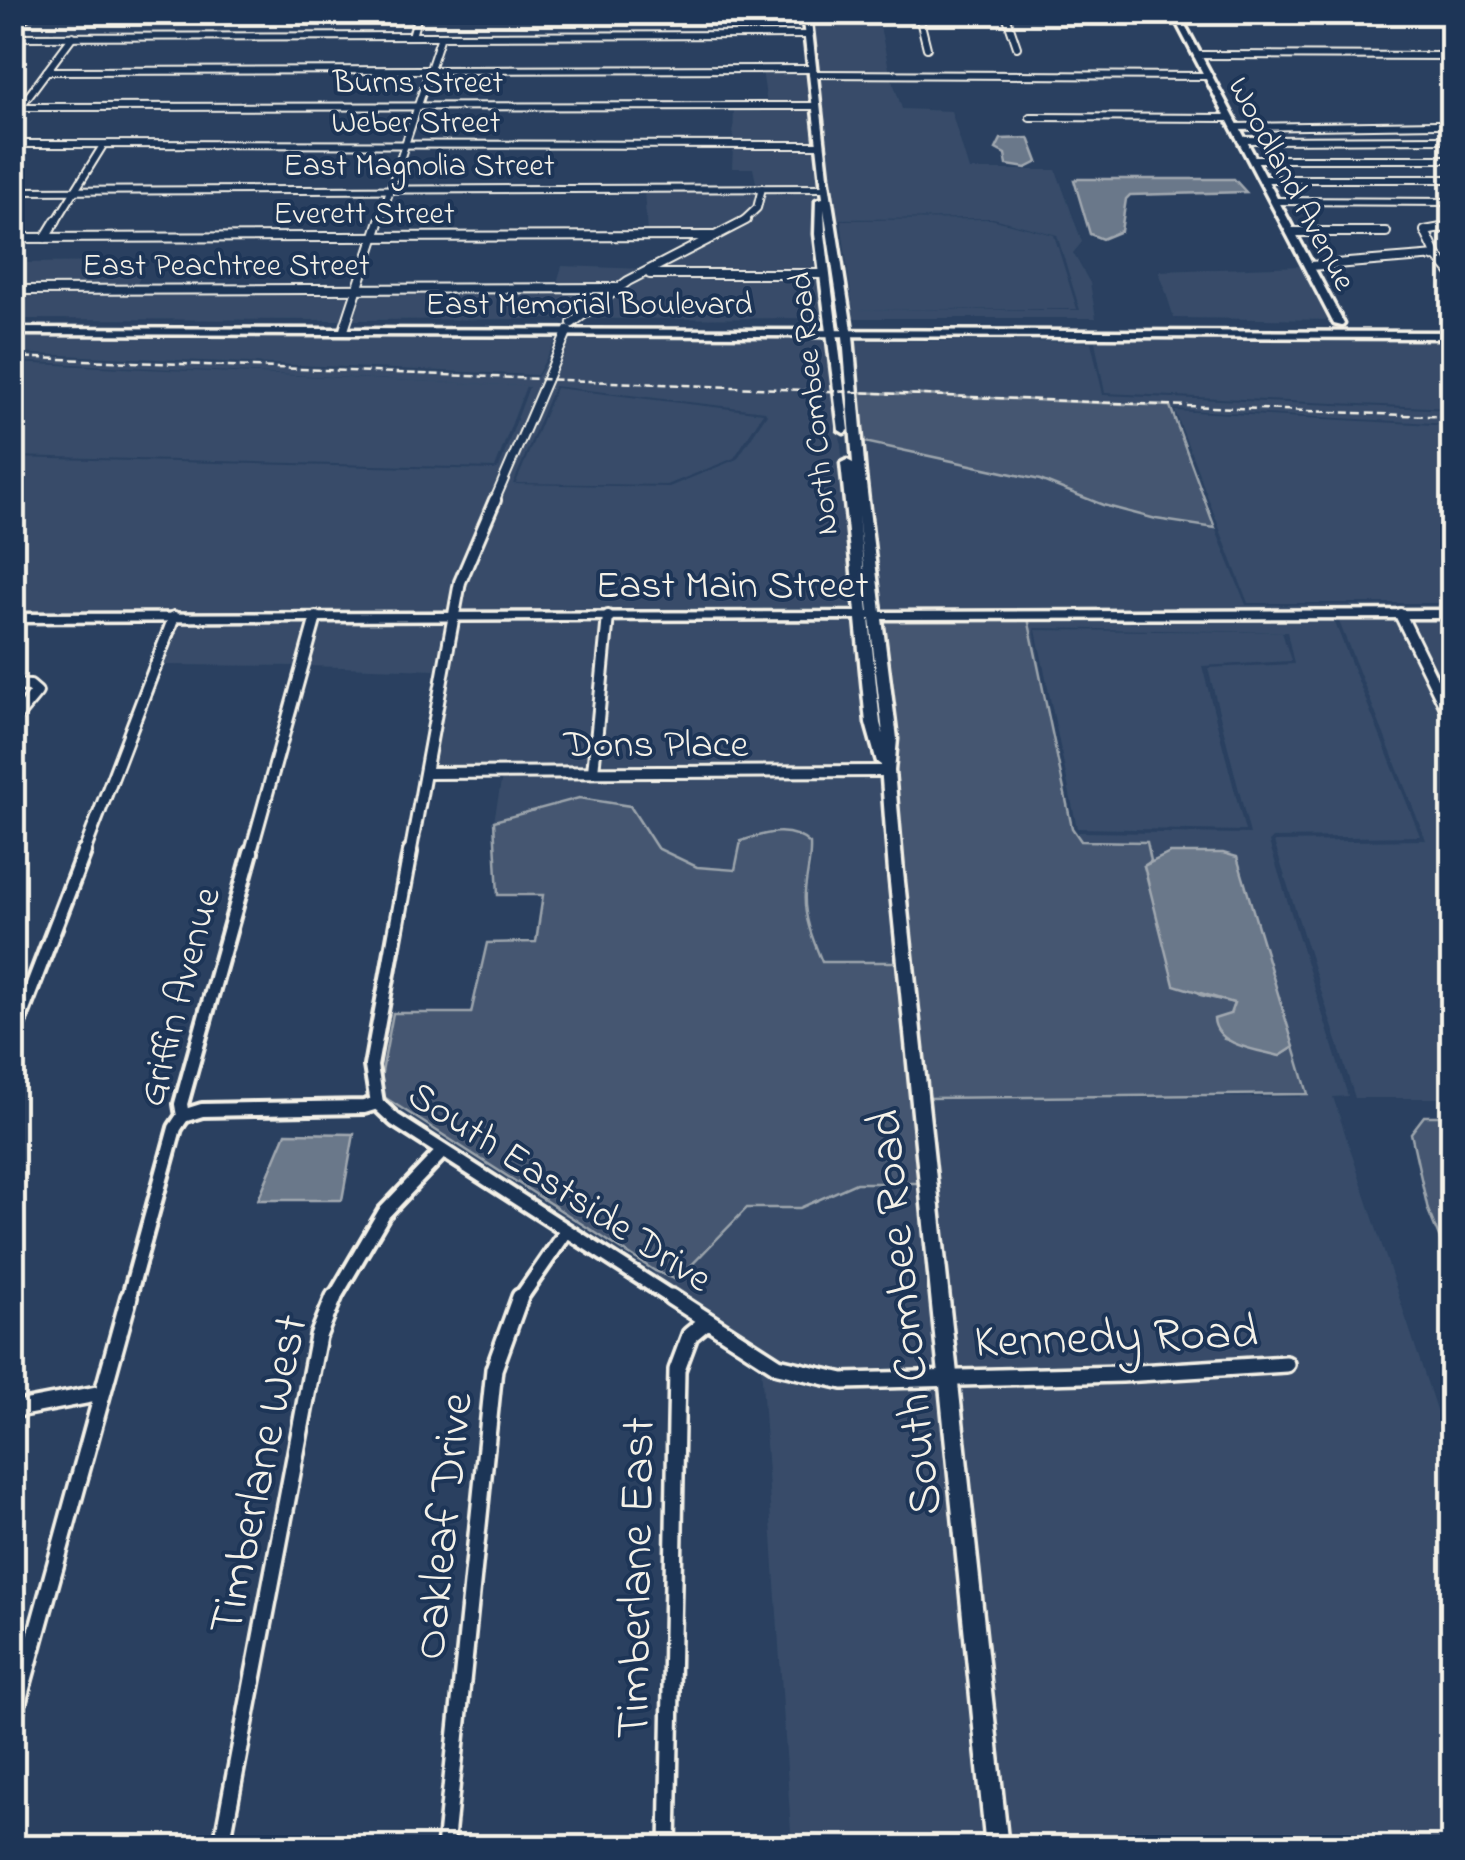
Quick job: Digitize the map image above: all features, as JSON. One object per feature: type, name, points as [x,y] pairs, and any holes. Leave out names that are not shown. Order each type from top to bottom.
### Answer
[{"type":"main road","points":[[12,24],[37,12]]},
{"type":"main road","name":"North Combee Road","points":[[806,12],[870,615]]},
{"type":"main road","name":"Woodland Avenue","points":[[1174,12],[1340,324]]},
{"type":"main road","name":"North Combee Road","points":[[826,188],[820,196],[826,274],[840,327]]},
{"type":"main road","points":[[12,323],[345,327]]},
{"type":"main road","points":[[1070,335],[1083,330],[1127,330],[1164,324]]},
{"type":"main road","points":[[1256,335],[1340,324],[1356,330],[1412,335]]},
{"type":"main road","points":[[840,327],[1452,324]]},
{"type":"main road","points":[[12,331],[100,327]]},
{"type":"main road","name":"East Memorial Boulevard","points":[[345,327],[570,327]]},
{"type":"main road","name":"East Memorial Boulevard","points":[[345,327],[840,327]]},
{"type":"main road","points":[[840,327],[1070,335],[1452,335]]},
{"type":"main road","name":"East Main Street","points":[[13,619],[1452,614]]},
{"type":"main road","name":"South Combee Road","points":[[870,615],[873,723],[887,771],[997,1848]]},
{"type":"street","points":[[412,36],[419,12]]},
{"type":"street","points":[[918,12],[927,48]]},
{"type":"street","points":[[1005,12],[1017,47]]},
{"type":"street","points":[[12,36],[808,35]]},
{"type":"street","points":[[12,118],[72,36]]},
{"type":"street","points":[[345,327],[441,36]]},
{"type":"street","points":[[1197,55],[1452,56]]},
{"type":"street","points":[[47,71],[1208,76]]},
{"type":"street","name":"Burns Street","points":[[20,107],[816,106]]},
{"type":"street","points":[[1030,118],[1438,124]]},
{"type":"street","points":[[1241,140],[1447,139]]},
{"type":"street","name":"Weber Street","points":[[12,144],[820,145]]},
{"type":"street","points":[[45,238],[102,147]]},
{"type":"street","points":[[1252,159],[1452,159]]},
{"type":"street","points":[[1263,180],[1452,179]]},
{"type":"street","points":[[570,327],[581,312],[619,288],[751,215],[762,188]]},
{"type":"street","name":"East Magnolia Street","points":[[12,190],[826,188]]},
{"type":"street","points":[[1275,201],[1452,202]]},
{"type":"street","points":[[1452,226],[1430,227],[1426,231],[1437,256],[1452,274]]},
{"type":"street","points":[[1291,232],[1386,232]]},
{"type":"street","name":"Everett Street","points":[[12,238],[716,236]]},
{"type":"street","points":[[1310,266],[1437,256]]},
{"type":"street","points":[[646,274],[826,274]]},
{"type":"street","name":"East Peachtree Street","points":[[12,290],[619,288]]},
{"type":"street","name":"South Eastside Drive","points":[[570,327],[460,582],[372,1066],[377,1103],[442,1152],[778,1366],[802,1376],[831,1380],[948,1378]]},
{"type":"street","points":[[1400,614],[1452,720]]},
{"type":"street","name":"Griffin Avenue","points":[[12,1723],[174,1128],[183,1116],[180,1104],[316,616]]},
{"type":"street","points":[[593,772],[608,616]]},
{"type":"street","points":[[12,1039],[174,618]]},
{"type":"street","points":[[12,684],[30,686],[36,692],[12,722]]},
{"type":"street","name":"Dons Place","points":[[426,774],[887,771]]},
{"type":"street","points":[[183,1116],[202,1110],[364,1107],[377,1103]]},
{"type":"street","name":"Timberlane West","points":[[221,1848],[318,1336],[347,1266],[368,1232],[389,1204],[442,1152]]},
{"type":"street","name":"Oakleaf Drive","points":[[446,1848],[494,1369],[502,1331],[517,1299],[566,1232]]},
{"type":"street","name":"Timberlane East","points":[[668,1848],[677,1370],[690,1335],[707,1320]]},
{"type":"street","name":"Kennedy Road","points":[[948,1378],[1199,1372],[1286,1364]]},
{"type":"street","points":[[12,1410],[102,1394]]},
{"type":"shaded area","points":[[809,13],[877,13],[890,73],[816,73]]},
{"type":"shaded area","points":[[762,70],[808,70],[812,104],[767,104]]},
{"type":"shaded area","points":[[816,76],[891,76],[902,109],[951,111],[969,170],[1056,170],[1082,242],[1073,253],[1090,283],[1096,318],[849,318]],"holes":[[[993,218],[1057,235],[1080,310],[849,310],[839,219]]]},
{"type":"shaded area","points":[[734,107],[813,107],[817,143],[733,144]]},
{"type":"shaded area","points":[[1029,138],[1038,162],[1026,168],[1007,165],[1005,154],[996,149],[1001,139]]},
{"type":"shaded area","points":[[733,147],[817,147],[821,187],[757,187],[753,168],[732,168]]},
{"type":"shaded area","points":[[1234,179],[1246,192],[1130,195],[1121,231],[1102,239],[1090,234],[1074,180]]},
{"type":"shaded area","points":[[644,190],[758,190],[753,207],[741,220],[714,234],[647,234]]},
{"type":"shaded area","points":[[766,190],[820,190],[816,234],[821,272],[656,272],[748,222],[761,208]]},
{"type":"shaded area","points":[[991,219],[1054,235],[1077,309],[853,310],[841,220]]},
{"type":"shaded area","points":[[147,262],[135,288],[13,287],[12,263]]},
{"type":"shaded area","points":[[562,266],[646,269],[618,285],[556,286]]},
{"type":"shaded area","points":[[1303,266],[1334,320],[1174,318],[1159,271]]},
{"type":"shaded area","points":[[648,276],[822,276],[825,318],[580,319]]},
{"type":"shaded area","points":[[353,290],[343,320],[13,319],[13,292]]},
{"type":"shaded area","points":[[361,290],[610,290],[571,319],[351,320]]},
{"type":"shaded area","points":[[13,333],[560,334],[537,375],[13,353]]},
{"type":"shaded area","points":[[569,338],[831,340],[857,612],[459,613],[465,582]],"holes":[[[554,386],[767,414],[737,459],[669,487],[513,484]]]},
{"type":"shaded area","points":[[853,340],[1091,342],[1103,395],[1452,410],[1452,424],[856,392]]},
{"type":"shaded area","points":[[1452,340],[1452,408],[1105,393],[1095,341]]},
{"type":"shaded area","points":[[557,346],[455,581],[448,613],[13,615],[13,458],[494,470],[499,468],[529,387],[13,361],[13,355],[537,377]]},
{"type":"shaded area","points":[[13,363],[526,386],[495,468],[13,456]]},
{"type":"shaded area","points":[[556,388],[763,413],[734,458],[667,485],[516,483]]},
{"type":"shaded area","points":[[856,392],[1170,406],[1215,528],[1156,519],[1103,505],[1040,480],[860,441]]},
{"type":"shaded area","points":[[1175,411],[1452,426],[1452,603],[1248,603]]},
{"type":"shaded area","points":[[860,441],[1040,480],[1103,505],[1156,519],[1215,528],[1246,605],[1452,606],[1452,611],[882,612]]},
{"type":"shaded area","points":[[1028,618],[1333,618],[1420,836],[1273,838],[1269,842],[1348,1096],[1333,1097],[1452,1458],[1452,1847],[1006,1847],[957,1386],[1201,1380],[1297,1371],[1291,1356],[1197,1364],[955,1370],[926,1098],[1301,1097],[1302,1092],[1308,1093],[1223,853],[1170,853],[1151,861],[1146,842],[1080,841],[1078,832],[1250,834],[1208,668],[1294,664],[1287,632],[1034,628],[1045,696]]},
{"type":"shaded area","points":[[1028,618],[1072,828],[1081,841],[1147,842],[1151,861],[1144,866],[1200,995],[1234,1003],[1224,1039],[1280,1056],[1294,1047],[1308,1094],[926,1098],[893,775],[882,619]]},
{"type":"shaded area","points":[[602,619],[588,768],[432,769],[458,620]]},
{"type":"shaded area","points":[[612,619],[857,619],[867,723],[880,767],[599,768]]},
{"type":"shaded area","points":[[1338,619],[1452,620],[1452,1098],[1355,1098],[1274,842],[1426,840]]},
{"type":"shaded area","points":[[310,620],[298,666],[162,665],[178,621]]},
{"type":"shaded area","points":[[321,620],[447,620],[421,768],[435,670],[309,666]]},
{"type":"shaded area","points":[[1036,630],[1282,632],[1291,661],[1202,666],[1245,831],[1077,828]]},
{"type":"shaded area","points":[[881,775],[899,962],[822,963],[809,930],[805,892],[811,866],[741,841],[736,870],[697,867],[579,798],[494,821],[502,777]]},
{"type":"shaded area","points":[[579,798],[630,806],[657,848],[697,867],[735,870],[741,841],[768,833],[794,834],[810,844],[806,910],[822,962],[899,962],[921,1183],[856,1183],[800,1208],[747,1208],[677,1280],[655,1271],[384,1097],[380,1083],[393,1013],[471,1013],[487,943],[536,942],[543,895],[498,895],[494,821]]},
{"type":"shaded area","points":[[1170,853],[1223,853],[1237,857],[1294,1047],[1280,1056],[1240,1045],[1222,1035],[1214,1019],[1230,1014],[1234,1003],[1174,985],[1144,866]]},
{"type":"shaded area","points":[[1424,1116],[1452,1116],[1452,1269],[1428,1210],[1411,1133]]},
{"type":"shaded area","points":[[286,1133],[354,1134],[342,1200],[258,1200]]},
{"type":"shaded area","points":[[856,1183],[921,1183],[939,1370],[803,1369],[651,1277],[655,1271],[677,1280],[747,1208],[800,1208]]},
{"type":"shaded area","points":[[761,1365],[801,1384],[830,1388],[941,1386],[987,1847],[792,1847]]},
{"type":"railway","points":[[12,357],[1452,417]]}]
